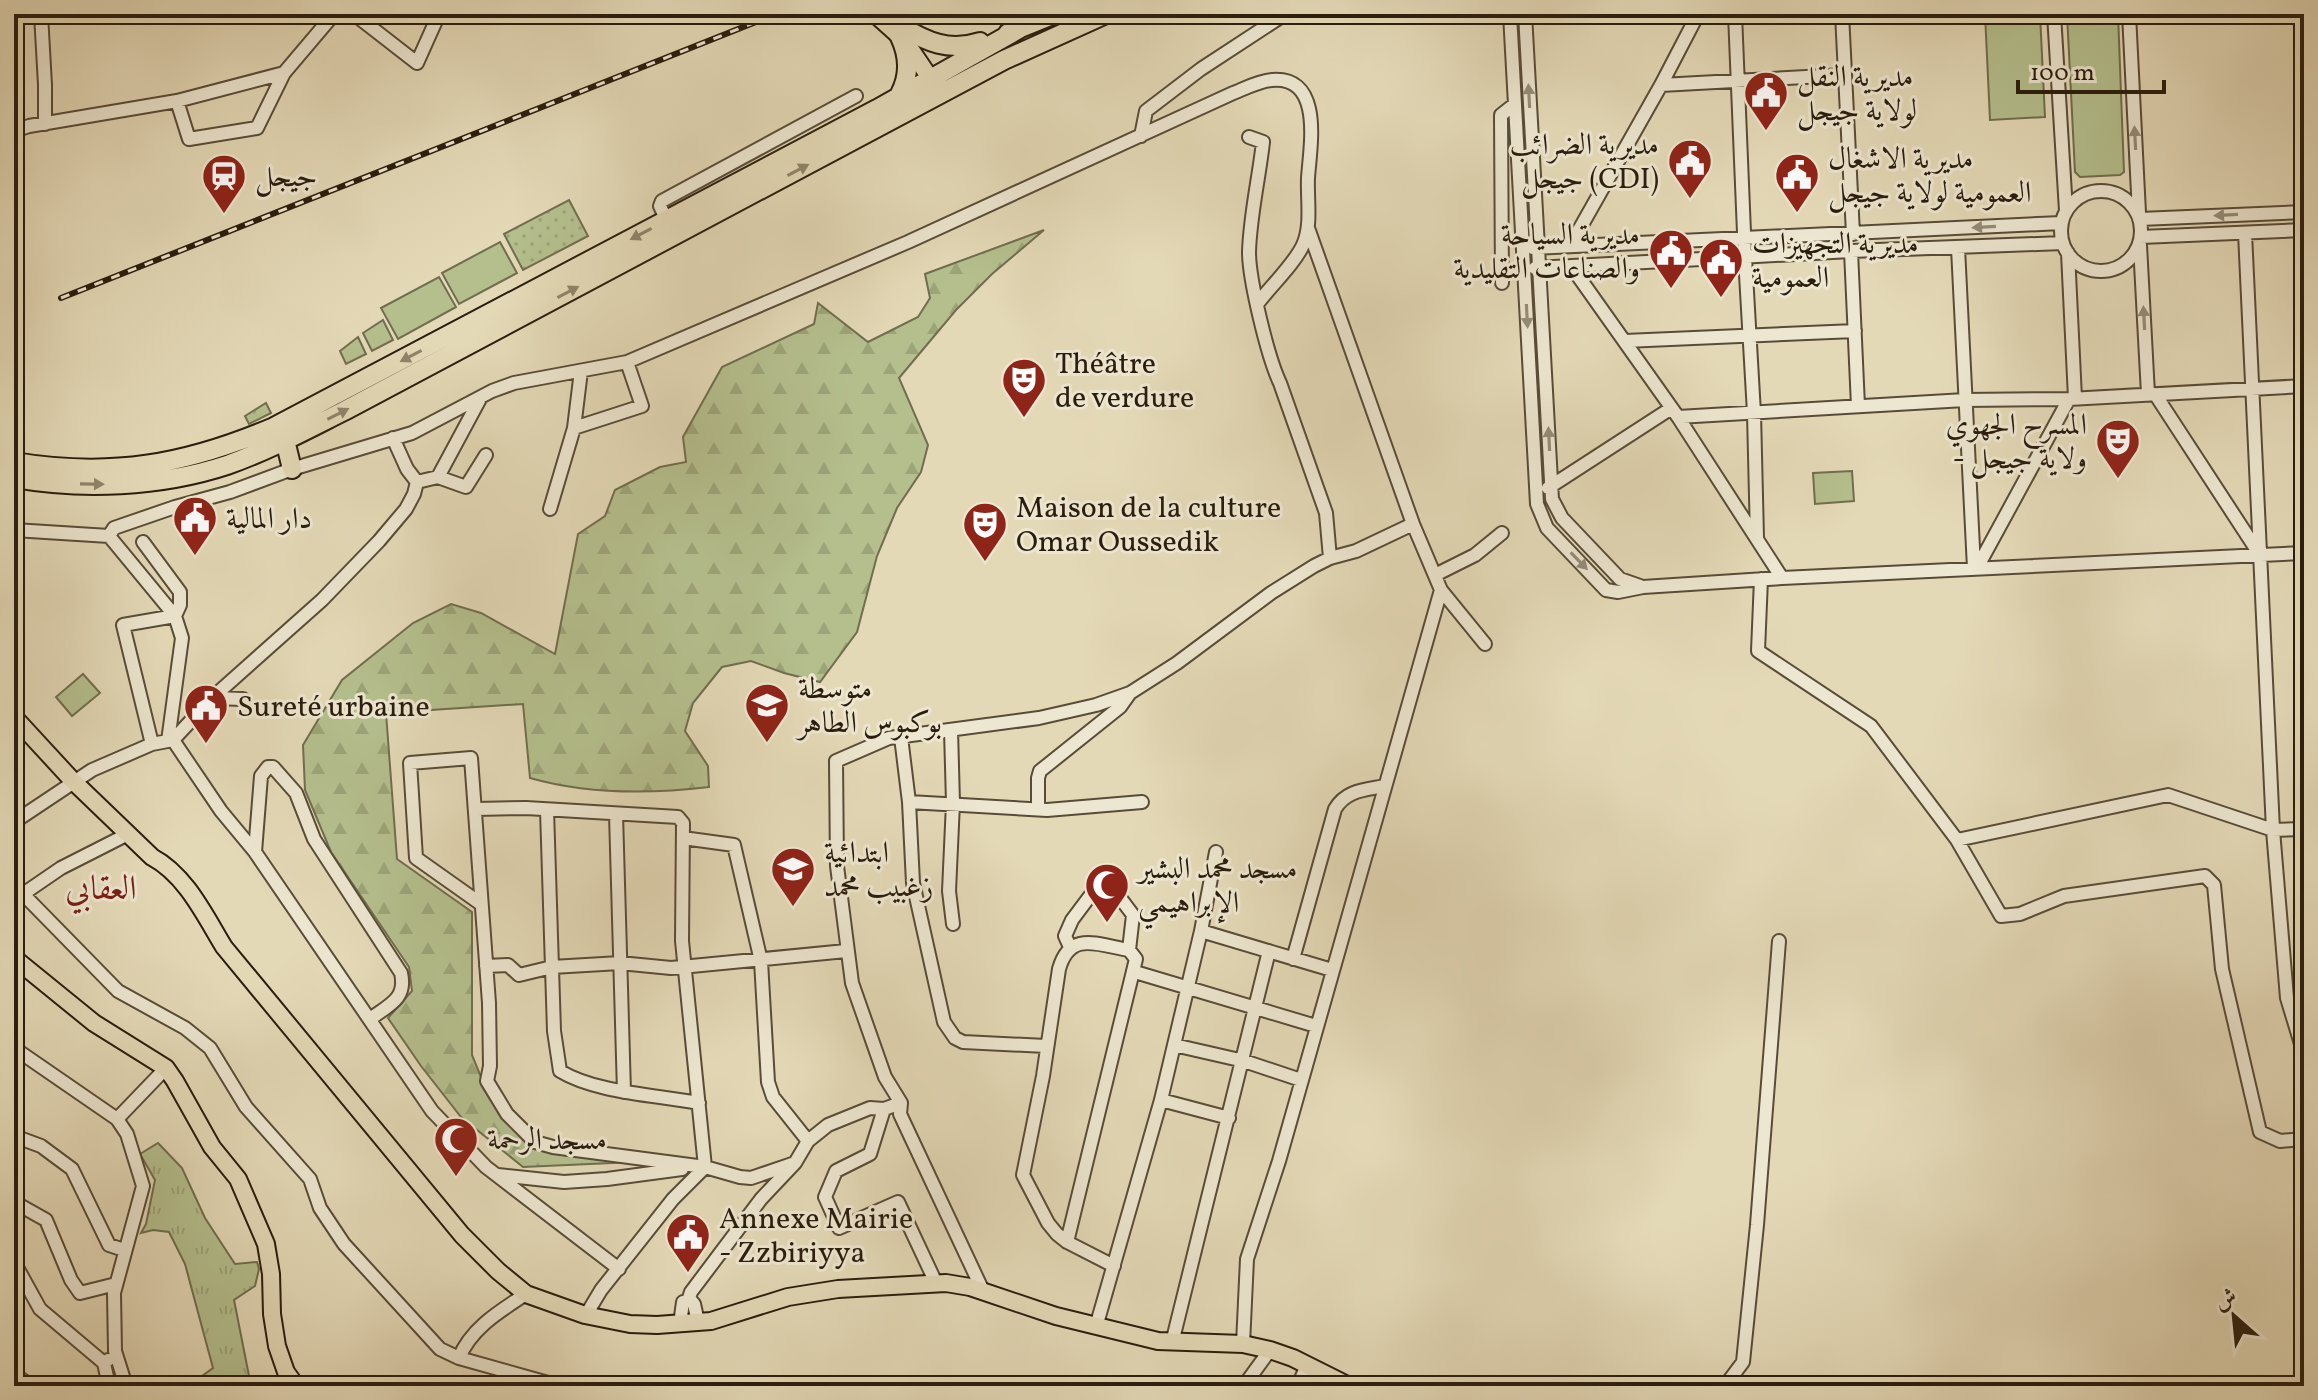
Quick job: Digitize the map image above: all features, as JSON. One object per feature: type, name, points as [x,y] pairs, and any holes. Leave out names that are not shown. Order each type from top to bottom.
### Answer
[{"type":"highway","points":[[900,32],[957,47],[1019,29],[1055,14]]},
{"type":"highway","points":[[14,462],[61,468],[120,468],[172,462],[218,450],[300,414],[667,221],[900,94],[1046,40],[1106,14]]},
{"type":"highway","points":[[14,478],[75,484],[149,481],[219,467],[285,440],[826,155],[1019,29]]},
{"type":"highway","points":[[900,32],[908,66],[900,94]]},
{"type":"highway","points":[[285,440],[292,469]]},
{"type":"main road","points":[[878,14],[900,32],[939,80]]},
{"type":"main road","points":[[14,717],[73,781],[152,857],[175,873],[224,947],[462,1235],[526,1294],[586,1315],[630,1324],[680,1324],[740,1313],[788,1297],[875,1285],[936,1283],[983,1291],[1096,1327],[1172,1343],[1243,1344],[1270,1350],[1349,1386]]},
{"type":"main road","points":[[14,958],[94,1023],[166,1068],[212,1147],[238,1179],[266,1244],[277,1346],[286,1372],[296,1386]]},
{"type":"street","points":[[41,14],[45,124]]},
{"type":"street","points":[[177,101],[189,139],[257,128],[284,73],[334,14]]},
{"type":"street","points":[[354,14],[417,63],[439,14]]},
{"type":"street","points":[[1141,136],[1146,111],[1201,69],[1285,14]]},
{"type":"street","points":[[1510,14],[1537,504],[1547,528],[1606,590],[1618,592],[1643,587],[1761,579],[2304,553]]},
{"type":"street","points":[[1525,14],[1552,499],[1562,518],[1620,579],[1643,587]]},
{"type":"street","points":[[1565,247],[1661,85],[1698,14]]},
{"type":"street","points":[[1735,14],[1757,538]]},
{"type":"street","points":[[1842,14],[1853,234]]},
{"type":"street","points":[[1975,568],[2072,398],[2054,14]]},
{"type":"street","points":[[2129,14],[2152,394],[2260,555]]},
{"type":"street","points":[[14,131],[177,101],[284,73]]},
{"type":"street","points":[[1661,85],[1843,75]]},
{"type":"street","points":[[109,536],[114,528],[175,507],[412,433],[514,383],[627,362],[908,242],[1264,82],[1281,81],[1297,87],[1304,94],[1311,124],[1308,228],[1303,247],[1258,303]]},
{"type":"street","points":[[667,221],[660,206],[662,201],[856,96]]},
{"type":"street","points":[[1502,283],[1501,115],[1515,104]]},
{"type":"street","points":[[1249,137],[1263,142],[1249,253],[1258,303],[1272,367],[1326,513],[1330,558]]},
{"type":"street","points":[[1523,248],[1853,234],[2064,217],[2085,194],[2098,191],[2111,191],[2132,205],[2140,218]]},
{"type":"street","points":[[2140,218],[2304,212]]},
{"type":"street","points":[[1538,226],[1565,247],[1569,266],[1625,341],[1782,578]]},
{"type":"street","points":[[1308,228],[1413,524],[1441,590],[1485,644]]},
{"type":"street","points":[[1502,231],[1522,230]]},
{"type":"street","points":[[2141,240],[2304,230]]},
{"type":"street","points":[[2245,233],[2273,830],[2287,998],[2304,1054]]},
{"type":"street","points":[[1524,268],[1851,251],[2065,248],[2085,268],[2098,271],[2112,270],[2124,264],[2134,255],[2141,240]]},
{"type":"street","points":[[1958,248],[1975,568]]},
{"type":"street","points":[[1851,251],[1858,406]]},
{"type":"street","points":[[1625,341],[1855,331]]},
{"type":"street","points":[[574,428],[642,406],[627,362]]},
{"type":"street","points":[[550,509],[574,428],[581,371]]},
{"type":"street","points":[[1536,488],[1551,488],[1674,413],[1754,413],[1965,400],[2072,398],[2304,386]]},
{"type":"street","points":[[438,477],[481,397]]},
{"type":"street","points":[[393,438],[407,469],[417,482]]},
{"type":"street","points":[[417,482],[438,477],[466,487],[486,455]]},
{"type":"street","points":[[14,822],[92,770],[152,744],[170,740],[212,698],[322,600],[379,541],[406,509],[417,482]]},
{"type":"street","points":[[983,1291],[900,1114],[901,1103],[885,1077],[853,990],[837,866],[835,762],[873,743],[1039,718],[1096,705],[1130,693],[1177,663],[1271,593],[1330,558],[1356,551],[1413,524]]},
{"type":"street","points":[[14,530],[109,536],[175,616],[182,638],[170,740],[255,852],[432,1111],[473,1156],[544,1214],[619,1269]]},
{"type":"street","points":[[1435,575],[1475,555],[1502,533]]},
{"type":"street","points":[[143,542],[180,592],[180,605],[175,616]]},
{"type":"street","points":[[1761,579],[1758,651],[1871,726],[1957,840],[2001,916],[2020,914],[2064,896],[2205,876],[2214,885],[2222,969],[2260,1132],[2280,1141],[2304,1139]]},
{"type":"street","points":[[1243,1344],[1247,1259],[1279,1161],[1441,590]]},
{"type":"street","points":[[152,744],[123,625],[175,616]]},
{"type":"street","points":[[1038,809],[1040,771],[1104,722],[1130,693]]},
{"type":"street","points":[[212,698],[243,699]]},
{"type":"street","points":[[951,730],[953,803],[949,891],[953,924]]},
{"type":"street","points":[[901,737],[909,802],[913,883],[944,1022],[955,1038],[963,1042],[1046,1046]]},
{"type":"street","points":[[481,904],[416,858],[410,763],[471,758],[486,966],[490,1066],[487,1081],[507,1114],[535,1142],[553,1147],[705,1167],[751,1178],[795,1163]]},
{"type":"street","points":[[255,852],[261,776],[268,767],[273,767],[296,793],[314,839],[401,973],[403,987],[399,997],[370,1019]]},
{"type":"street","points":[[1293,959],[1335,809],[1350,793],[1385,786]]},
{"type":"street","points":[[1957,840],[2168,795],[2273,830],[2304,829]]},
{"type":"street","points":[[909,802],[1038,809],[1142,802]]},
{"type":"street","points":[[476,809],[678,817],[685,828],[684,967],[705,1167]]},
{"type":"street","points":[[547,810],[554,1031],[560,1071],[577,1080],[624,1092],[699,1103]]},
{"type":"street","points":[[616,814],[624,1092]]},
{"type":"street","points":[[128,834],[61,868],[23,894],[118,991],[185,1028],[210,1048],[246,1107],[310,1179],[320,1208],[351,1254],[440,1349],[459,1358],[559,1386]]},
{"type":"street","points":[[683,838],[734,845],[761,961],[768,1082],[773,1097],[808,1141]]},
{"type":"street","points":[[1096,1327],[1161,1100],[1201,931],[1216,852]]},
{"type":"street","points":[[1114,1266],[1067,1242],[1048,1223],[1023,1175],[1043,1076],[1059,969],[1072,941],[1072,920],[1090,896],[1118,895],[1133,915],[1129,950]]},
{"type":"street","points":[[1201,931],[1332,970]]},
{"type":"street","points":[[1067,1242],[1136,959],[1129,950],[1072,941]]},
{"type":"street","points":[[1725,1386],[1743,1362],[1779,941]]},
{"type":"street","points":[[486,966],[508,965],[519,975],[552,967],[620,963],[684,967],[846,951]]},
{"type":"street","points":[[1172,1343],[1269,951]]},
{"type":"street","points":[[1135,972],[1316,1026]]},
{"type":"street","points":[[1174,1045],[1244,1061],[1301,1080]]},
{"type":"street","points":[[14,1048],[117,1119],[127,1134],[143,1186],[124,1250],[113,1306],[115,1354],[126,1386]]},
{"type":"street","points":[[117,1119],[166,1068]]},
{"type":"street","points":[[1161,1100],[1229,1118]]},
{"type":"street","points":[[698,1322],[694,1304],[689,1298],[691,1292],[761,1199],[795,1163],[808,1141],[828,1125],[870,1108],[884,1109],[901,1103]]},
{"type":"street","points":[[884,1109],[870,1154],[836,1171],[825,1197],[839,1228],[898,1202],[936,1283]]},
{"type":"street","points":[[14,1136],[41,1146],[72,1169],[109,1245],[124,1250]]},
{"type":"street","points":[[497,1175],[564,1182],[705,1167]]},
{"type":"street","points":[[586,1315],[601,1290],[673,1199],[705,1167]]},
{"type":"street","points":[[14,1202],[46,1220],[71,1280],[80,1293],[116,1284]]},
{"type":"street","points":[[14,1262],[40,1309],[104,1363],[109,1386]]},
{"type":"street","points":[[459,1358],[466,1342],[485,1323],[526,1294]]},
{"type":"street","points":[[680,1324],[683,1302]]},
{"type":"street","points":[[1241,1386],[1270,1350]]},
{"type":"street","points":[[104,1363],[115,1354]]},
{"type":"street","points":[[1298,1386],[1307,1365]]},
{"type":"street","points":[[14,1374],[31,1386]]},
{"type":"green space","points":[[1985,14],[2040,14],[2045,117],[1990,120]]},
{"type":"green space","points":[[2067,14],[2118,14],[2124,172],[2120,175],[2080,177],[2075,172]]},
{"type":"green space","points":[[569,200],[588,236],[523,270],[504,234]]},
{"type":"green space","points":[[1044,230],[992,274],[956,310],[899,378],[928,445],[921,472],[897,508],[877,556],[857,632],[820,682],[751,661],[722,667],[693,703],[685,731],[708,766],[709,787],[664,791],[596,790],[530,778],[523,704],[386,713],[397,859],[472,912],[472,1055],[485,1087],[530,1148],[635,1162],[523,1167],[461,1117],[388,1018],[412,991],[409,967],[331,852],[305,790],[303,745],[342,680],[413,623],[451,604],[481,613],[555,654],[578,534],[605,516],[615,490],[660,467],[686,462],[683,437],[722,367],[814,324],[818,303],[868,342],[918,317],[930,298],[925,274]]},
{"type":"green space","points":[[500,242],[517,273],[459,304],[442,273]]},
{"type":"green space","points":[[439,277],[456,307],[398,339],[381,308]]},
{"type":"green space","points":[[383,320],[393,340],[372,351],[363,333]]},
{"type":"green space","points":[[358,337],[366,354],[346,364],[340,351]]},
{"type":"green space","points":[[266,403],[271,413],[249,424],[245,416]]},
{"type":"green space","points":[[1852,471],[1854,501],[1815,504],[1813,473]]},
{"type":"green space","points":[[83,674],[100,693],[72,716],[56,697]]},
{"type":"green space","points":[[158,1143],[182,1168],[205,1218],[235,1264],[257,1262],[259,1269],[255,1286],[234,1300],[251,1386],[208,1386],[202,1376],[213,1368],[185,1264],[169,1232],[153,1230],[141,1233],[146,1224],[155,1180],[140,1154]]},
{"type":"railway","points":[[61,298],[776,14]]},
{"type":"place","name":"مديرية النقل لولاية جيجل","points":[[1766,132]]},
{"type":"place","name":"مديرية الضرائب جيجل (CDI)","points":[[1690,200]]},
{"type":"place","name":"مديرية الاشغال العمومية لولاية جيجل","points":[[1797,214]]},
{"type":"place","name":"جيجل","points":[[224,215]]},
{"type":"place","name":"مديرية السياحة والصناعات التقليدية","points":[[1671,290]]},
{"type":"place","name":"مديرية التجهيزات العمومية","points":[[1721,299]]},
{"type":"place","name":"Théâtre de verdure","points":[[1024,419]]},
{"type":"place","name":"المسرح الجهوي - ولاية جيجل","points":[[2118,480]]},
{"type":"place","name":"دار المالية","points":[[195,557]]},
{"type":"place","name":"Maison de la culture Omar Oussedik","points":[[985,563]]},
{"type":"place","name":"متوسطة بوكبوس الطاهر","points":[[767,744]]},
{"type":"place","name":"Sureté urbaine","points":[[206,745]]},
{"type":"place","name":"ابتدائية زغبيب محمد","points":[[793,908]]},
{"type":"place","name":"مسجد محمد البشير الإبراهيمي","points":[[1107,924]]},
{"type":"place","name":"مسجد الرحمة","points":[[456,1178]]},
{"type":"place","name":"Annexe Mairie - Zzbiriyya","points":[[688,1274]]},
{"type":"district","name":"العقابي","points":[[101,887]]}]
